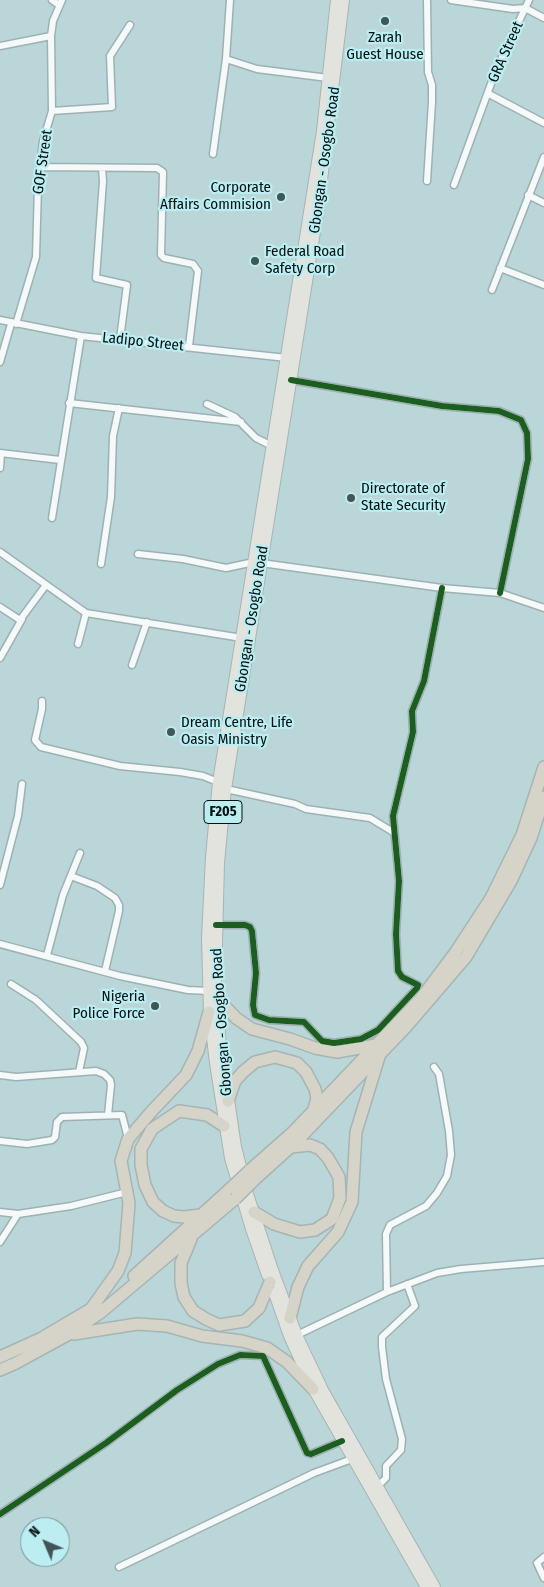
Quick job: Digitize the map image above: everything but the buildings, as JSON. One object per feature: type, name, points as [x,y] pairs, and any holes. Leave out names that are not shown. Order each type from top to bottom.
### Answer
[{"type":"highway","points":[[0,1370],[16,1364],[70,1334],[112,1304],[192,1235],[253,1175],[314,1109],[378,1050],[422,997],[455,953],[491,898],[522,835],[544,767]]},
{"type":"highway","points":[[253,1175],[291,1147],[378,1050],[466,958],[511,881],[531,838],[544,797]]},
{"type":"highway","points":[[218,999],[236,1018],[252,1029],[315,1048],[337,1052],[378,1050]]},
{"type":"highway","points":[[91,1308],[118,1271],[125,1253],[129,1203],[121,1161],[128,1139],[186,1075],[198,1051],[209,1012]]},
{"type":"highway","points":[[290,1318],[298,1287],[308,1266],[338,1232],[352,1202],[356,1132],[378,1050]]},
{"type":"highway","points":[[228,1101],[235,1081],[243,1072],[254,1062],[275,1057],[297,1063],[306,1072],[315,1089],[317,1098],[314,1109]]},
{"type":"highway","points":[[201,1214],[184,1217],[174,1216],[163,1211],[153,1202],[144,1185],[141,1149],[152,1130],[179,1111],[207,1115],[224,1126]]},
{"type":"highway","points":[[254,1212],[274,1224],[300,1232],[315,1230],[332,1219],[340,1198],[339,1177],[328,1158],[320,1149],[310,1145],[291,1147]]},
{"type":"highway","points":[[0,1357],[40,1339],[111,1296],[201,1214],[233,1193]]},
{"type":"highway","points":[[192,1235],[181,1263],[180,1277],[184,1297],[193,1311],[206,1319],[219,1325],[245,1321],[259,1308],[270,1282]]},
{"type":"highway","points":[[70,1334],[112,1327],[147,1325],[167,1326],[202,1336],[242,1341],[267,1348],[287,1362],[313,1389]]},
{"type":"main road","name":"Gbongan - Osogbo Road","points":[[336,0],[322,131],[272,446],[258,562],[242,638],[222,785],[208,911],[209,1012],[224,1126],[238,1186],[289,1336],[313,1389],[426,1587]]},
{"type":"main road","name":"Gbongan - Osogbo Road","points":[[344,0],[318,213],[222,785],[216,925],[218,999],[228,1101],[236,1147],[254,1212],[290,1318],[323,1390],[435,1587]]},
{"type":"street","points":[[52,0],[60,2]]},
{"type":"street","points":[[213,154],[226,59],[230,0]]},
{"type":"street","points":[[427,0],[428,72],[432,85],[427,181]]},
{"type":"street","points":[[451,0],[513,10],[525,8],[544,18]]},
{"type":"street","name":"GRA Street","points":[[529,0],[496,70],[489,94],[544,123]]},
{"type":"street","name":"GOF Street","points":[[0,360],[36,257],[40,166],[52,111],[51,36],[60,2]]},
{"type":"street","points":[[52,111],[112,106],[110,56],[130,25]]},
{"type":"street","points":[[0,46],[51,36]]},
{"type":"street","points":[[226,59],[258,69],[328,78]]},
{"type":"street","points":[[454,185],[489,94]]},
{"type":"street","points":[[492,290],[544,157]]},
{"type":"street","points":[[40,166],[157,168],[164,174],[161,255],[164,258],[193,264],[198,271],[189,346]]},
{"type":"street","points":[[102,168],[103,181],[96,278],[127,285],[120,339]]},
{"type":"street","points":[[528,195],[544,203]]},
{"type":"street","points":[[500,268],[544,285]]},
{"type":"street","name":"Ladipo Street","points":[[0,320],[81,336],[189,346],[287,358]]},
{"type":"street","points":[[52,518],[81,336]]},
{"type":"street","points":[[291,380],[442,406],[499,411],[521,420],[527,433],[528,459],[500,593]]},
{"type":"street","points":[[69,402],[241,422]]},
{"type":"street","points":[[207,404],[223,410],[241,422],[256,438],[272,446]]},
{"type":"street","points":[[101,564],[111,497],[113,436],[120,408]]},
{"type":"street","points":[[0,468],[0,453],[60,460]]},
{"type":"street","points":[[0,552],[86,613],[242,638]]},
{"type":"street","points":[[138,554],[183,559],[226,568],[258,562],[442,588],[500,593],[544,608]]},
{"type":"street","points":[[0,658],[22,619],[46,585]]},
{"type":"street","points":[[216,925],[245,925],[250,927],[252,931],[256,973],[253,1005],[255,1015],[269,1020],[304,1022],[322,1041],[334,1043],[361,1039],[378,1030],[389,1020],[418,985],[402,977],[398,971],[396,934],[399,881],[393,816],[413,732],[412,711],[424,681],[442,588]]},
{"type":"street","points":[[0,607],[18,620],[22,619]]},
{"type":"street","points":[[78,644],[86,613]]},
{"type":"street","points":[[132,665],[147,622]]},
{"type":"street","points":[[42,701],[36,740],[41,747],[120,766],[203,776],[222,785],[295,804],[306,809],[370,818],[393,832]]},
{"type":"street","points":[[0,885],[18,816],[22,784]]},
{"type":"street","points":[[380,823],[393,816]]},
{"type":"street","points":[[47,955],[80,853]]},
{"type":"street","points":[[71,876],[96,886],[115,898],[119,905],[120,911],[105,971]]},
{"type":"street","points":[[0,944],[188,990],[208,991]]},
{"type":"street","points":[[11,984],[36,1000],[81,1042],[84,1048],[79,1072]]},
{"type":"street","points":[[387,1292],[386,1234],[390,1225],[426,1206],[437,1193],[447,1176],[451,1155],[449,1131],[439,1074],[434,1067]]},
{"type":"street","points":[[0,1075],[16,1078],[96,1071],[108,1076],[111,1085],[108,1115]]},
{"type":"street","points":[[0,1141],[27,1144],[52,1140],[55,1137],[57,1122],[62,1117],[108,1115],[122,1115],[128,1139]]},
{"type":"street","points":[[0,1212],[18,1214],[71,1206],[127,1192]]},
{"type":"street","points":[[0,1242],[18,1214]]},
{"type":"street","points":[[297,1335],[387,1292],[437,1273],[461,1269],[544,1262]]},
{"type":"street","points":[[378,1486],[386,1478],[386,1466],[401,1450],[402,1439],[386,1379],[382,1337],[415,1306],[407,1284]]},
{"type":"street","points":[[0,1514],[106,1443],[176,1390],[218,1364],[240,1355],[263,1356],[307,1453],[311,1454],[342,1442]]},
{"type":"street","points":[[119,1567],[314,1473],[352,1459]]},
{"type":"street","points":[[544,1557],[537,1563],[544,1578]]},
{"type":"cycle path","points":[[291,380],[442,406],[499,411],[521,420],[527,433],[528,459],[500,593]]},
{"type":"cycle path","points":[[216,925],[245,925],[250,927],[252,931],[256,973],[253,1005],[255,1015],[269,1020],[304,1022],[322,1041],[334,1043],[361,1039],[378,1030],[417,988],[418,985],[402,977],[398,971],[396,934],[399,881],[393,816],[413,732],[412,711],[424,681],[442,588]]},
{"type":"cycle path","points":[[0,1514],[106,1443],[177,1390],[218,1364],[240,1355],[263,1356],[307,1453],[311,1454],[342,1441]]},
{"type":"place","name":"Zarah Guest House","points":[[385,21]]},
{"type":"place","name":"Corporate Affairs Commision","points":[[281,197]]},
{"type":"place","name":"Federal Road Safety Corp","points":[[255,261]]},
{"type":"place","name":"Directorate of State Security","points":[[351,498]]},
{"type":"place","name":"Dream Centre, Life Oasis Ministry","points":[[171,732]]},
{"type":"place","name":"Nigeria Police Force","points":[[155,1006]]}]
